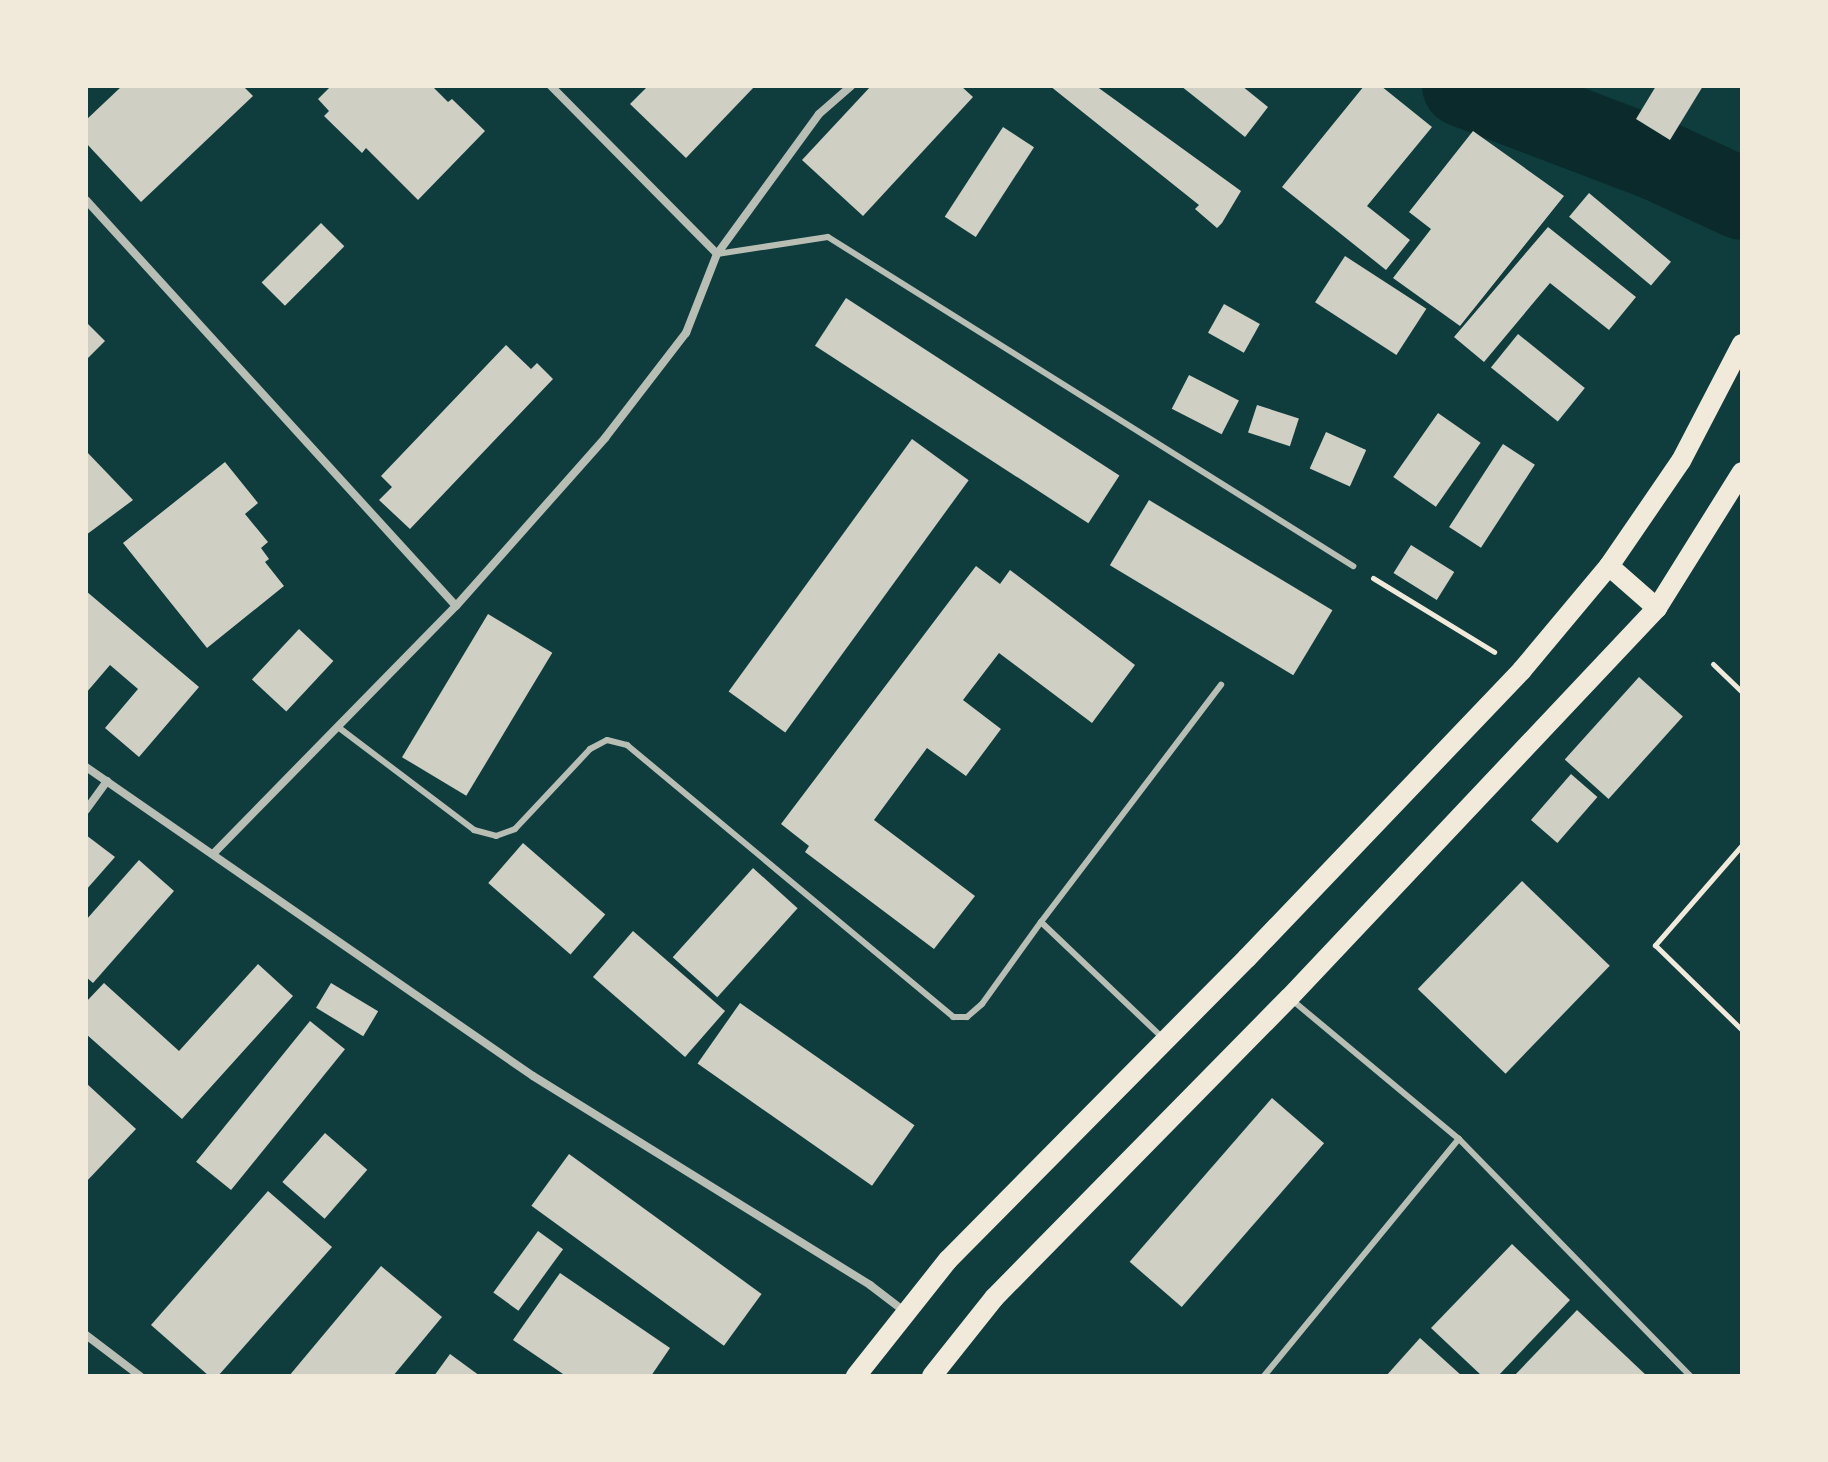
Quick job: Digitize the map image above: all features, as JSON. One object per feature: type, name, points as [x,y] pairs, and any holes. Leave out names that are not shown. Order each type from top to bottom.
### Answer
[{"type":"main road","points":[[856,1376],[948,1260],[1166,1040],[1522,670],[1609,566],[1681,461],[1742,344]]},
{"type":"main road","points":[[932,1376],[994,1298],[1289,998],[1552,723],[1657,608],[1742,472]]},
{"type":"main road","points":[[1609,566],[1657,608]]},
{"type":"street","points":[[551,86],[717,254]]},
{"type":"street","points":[[214,853],[456,606],[605,438],[686,333],[717,254],[819,114],[851,86]]},
{"type":"street","points":[[86,200],[456,606]]},
{"type":"street","points":[[86,767],[533,1076],[870,1285],[906,1313]]},
{"type":"street","points":[[86,810],[107,781]]},
{"type":"street","points":[[86,1335],[140,1376]]},
{"type":"lane","points":[[717,254],[828,237],[1353,566]]},
{"type":"lane","points":[[338,727],[474,830],[496,836],[515,829],[590,749],[607,740],[627,745],[953,1017],[967,1017],[982,1004],[1221,685]]},
{"type":"lane","points":[[1041,922],[1166,1040]]},
{"type":"lane","points":[[1289,998],[1459,1139],[1690,1376]]},
{"type":"lane","points":[[1264,1376],[1459,1139]]},
{"type":"path","points":[[1353,566],[1522,670]]},
{"type":"path","points":[[1713,664],[1742,692]]},
{"type":"path","points":[[1742,845],[1655,945],[1742,1030]]},
{"type":"building","points":[[122,86],[243,86],[253,96],[141,202],[86,143],[86,120]]},
{"type":"building","points":[[331,86],[432,86],[448,102],[452,99],[485,131],[418,200],[366,148],[362,153],[324,116],[329,111],[318,99]]},
{"type":"building","points":[[648,86],[755,86],[686,158],[630,104]]},
{"type":"building","points":[[871,86],[961,86],[973,97],[863,216],[802,160]]},
{"type":"building","points":[[1050,86],[1096,86],[1241,191],[1222,223],[1217,228],[1195,209],[1199,205]]},
{"type":"building","points":[[1181,86],[1242,86],[1268,107],[1245,137]]},
{"type":"building","points":[[1364,86],[1381,86],[1432,127],[1367,206],[1410,240],[1386,270],[1282,187]]},
{"type":"building","points":[[1656,86],[1703,86],[1670,140],[1636,119]]},
{"type":"building","points":[[1003,127],[1034,147],[976,237],[945,217]]},
{"type":"building","points":[[1473,131],[1564,196],[1460,326],[1393,278],[1431,229],[1409,212]]},
{"type":"building","points":[[1589,193],[1671,262],[1651,286],[1569,217]]},
{"type":"building","points":[[321,223],[344,246],[285,306],[262,282]]},
{"type":"building","points":[[1548,227],[1636,297],[1609,330],[1550,283],[1484,362],[1454,337]]},
{"type":"building","points":[[1345,256],[1426,309],[1396,355],[1315,302]]},
{"type":"building","points":[[846,298],[1119,476],[1088,523],[815,346]]},
{"type":"building","points":[[1224,304],[1260,324],[1244,353],[1208,333]]},
{"type":"building","points":[[86,322],[105,341],[86,360]]},
{"type":"building","points":[[1518,334],[1585,388],[1558,422],[1491,367]]},
{"type":"building","points":[[506,345],[531,369],[537,363],[553,379],[410,529],[379,500],[392,487],[381,476]]},
{"type":"building","points":[[1189,375],[1239,400],[1222,434],[1172,409]]},
{"type":"building","points":[[1257,405],[1299,419],[1290,446],[1248,433]]},
{"type":"building","points":[[1438,413],[1481,443],[1436,507],[1393,477]]},
{"type":"building","points":[[1326,432],[1366,450],[1350,486],[1310,469]]},
{"type":"building","points":[[912,439],[969,480],[785,733],[729,691]]},
{"type":"building","points":[[1503,444],[1535,465],[1481,548],[1449,527]]},
{"type":"building","points":[[86,451],[133,500],[86,535]]},
{"type":"building","points":[[225,462],[258,503],[245,514],[268,542],[261,548],[269,559],[265,562],[284,586],[207,648],[123,543]]},
{"type":"building","points":[[1149,500],[1332,610],[1293,675],[1110,565]]},
{"type":"building","points":[[1411,545],[1454,572],[1437,600],[1394,573]]},
{"type":"building","points":[[976,566],[1000,584],[1010,570],[1135,665],[1092,723],[999,653],[963,700],[1001,729],[966,776],[927,748],[874,820],[975,896],[934,949],[805,852],[809,846],[781,824]]},
{"type":"building","points":[[86,591],[199,687],[139,757],[105,728],[138,689],[110,665],[86,693]]},
{"type":"building","points":[[488,614],[552,653],[466,796],[402,757]]},
{"type":"building","points":[[299,629],[333,661],[286,712],[252,679]]},
{"type":"building","points":[[1639,677],[1683,716],[1609,799],[1565,759]]},
{"type":"building","points":[[1571,774],[1597,797],[1557,843],[1531,820]]},
{"type":"building","points":[[86,835],[115,857],[86,890]]},
{"type":"building","points":[[523,843],[605,915],[570,955],[488,883]]},
{"type":"building","points":[[139,860],[174,891],[93,983],[86,977],[86,920]]},
{"type":"building","points":[[753,868],[798,908],[717,997],[673,957]]},
{"type":"building","points":[[1522,881],[1610,966],[1506,1074],[1418,989]]},
{"type":"building","points":[[633,931],[725,1011],[685,1057],[593,977]]},
{"type":"building","points":[[258,964],[293,996],[182,1119],[86,1034],[86,1002],[104,983],[179,1051]]},
{"type":"building","points":[[331,983],[378,1011],[363,1036],[316,1008]]},
{"type":"building","points":[[740,1003],[914,1125],[872,1186],[698,1064]]},
{"type":"building","points":[[310,1021],[345,1049],[231,1190],[196,1162]]},
{"type":"building","points":[[86,1083],[136,1129],[86,1182]]},
{"type":"building","points":[[1272,1098],[1324,1143],[1182,1307],[1130,1262]]},
{"type":"building","points":[[325,1133],[367,1170],[325,1219],[282,1182]]},
{"type":"building","points":[[569,1154],[762,1294],[724,1346],[531,1206]]},
{"type":"building","points":[[268,1191],[332,1247],[218,1376],[209,1376],[151,1325]]},
{"type":"building","points":[[538,1231],[563,1249],[518,1311],[493,1292]]},
{"type":"building","points":[[1512,1244],[1570,1300],[1498,1376],[1482,1376],[1431,1328]]},
{"type":"building","points":[[381,1266],[442,1317],[393,1376],[289,1376]]},
{"type":"building","points":[[560,1273],[670,1348],[651,1376],[566,1376],[513,1340]]},
{"type":"building","points":[[1577,1310],[1647,1376],[1514,1376]]},
{"type":"building","points":[[1420,1338],[1462,1376],[1386,1376]]},
{"type":"building","points":[[450,1354],[480,1376],[434,1376]]},
{"type":"waterway","points":[[1463,86],[1660,161],[1742,199]]}]
